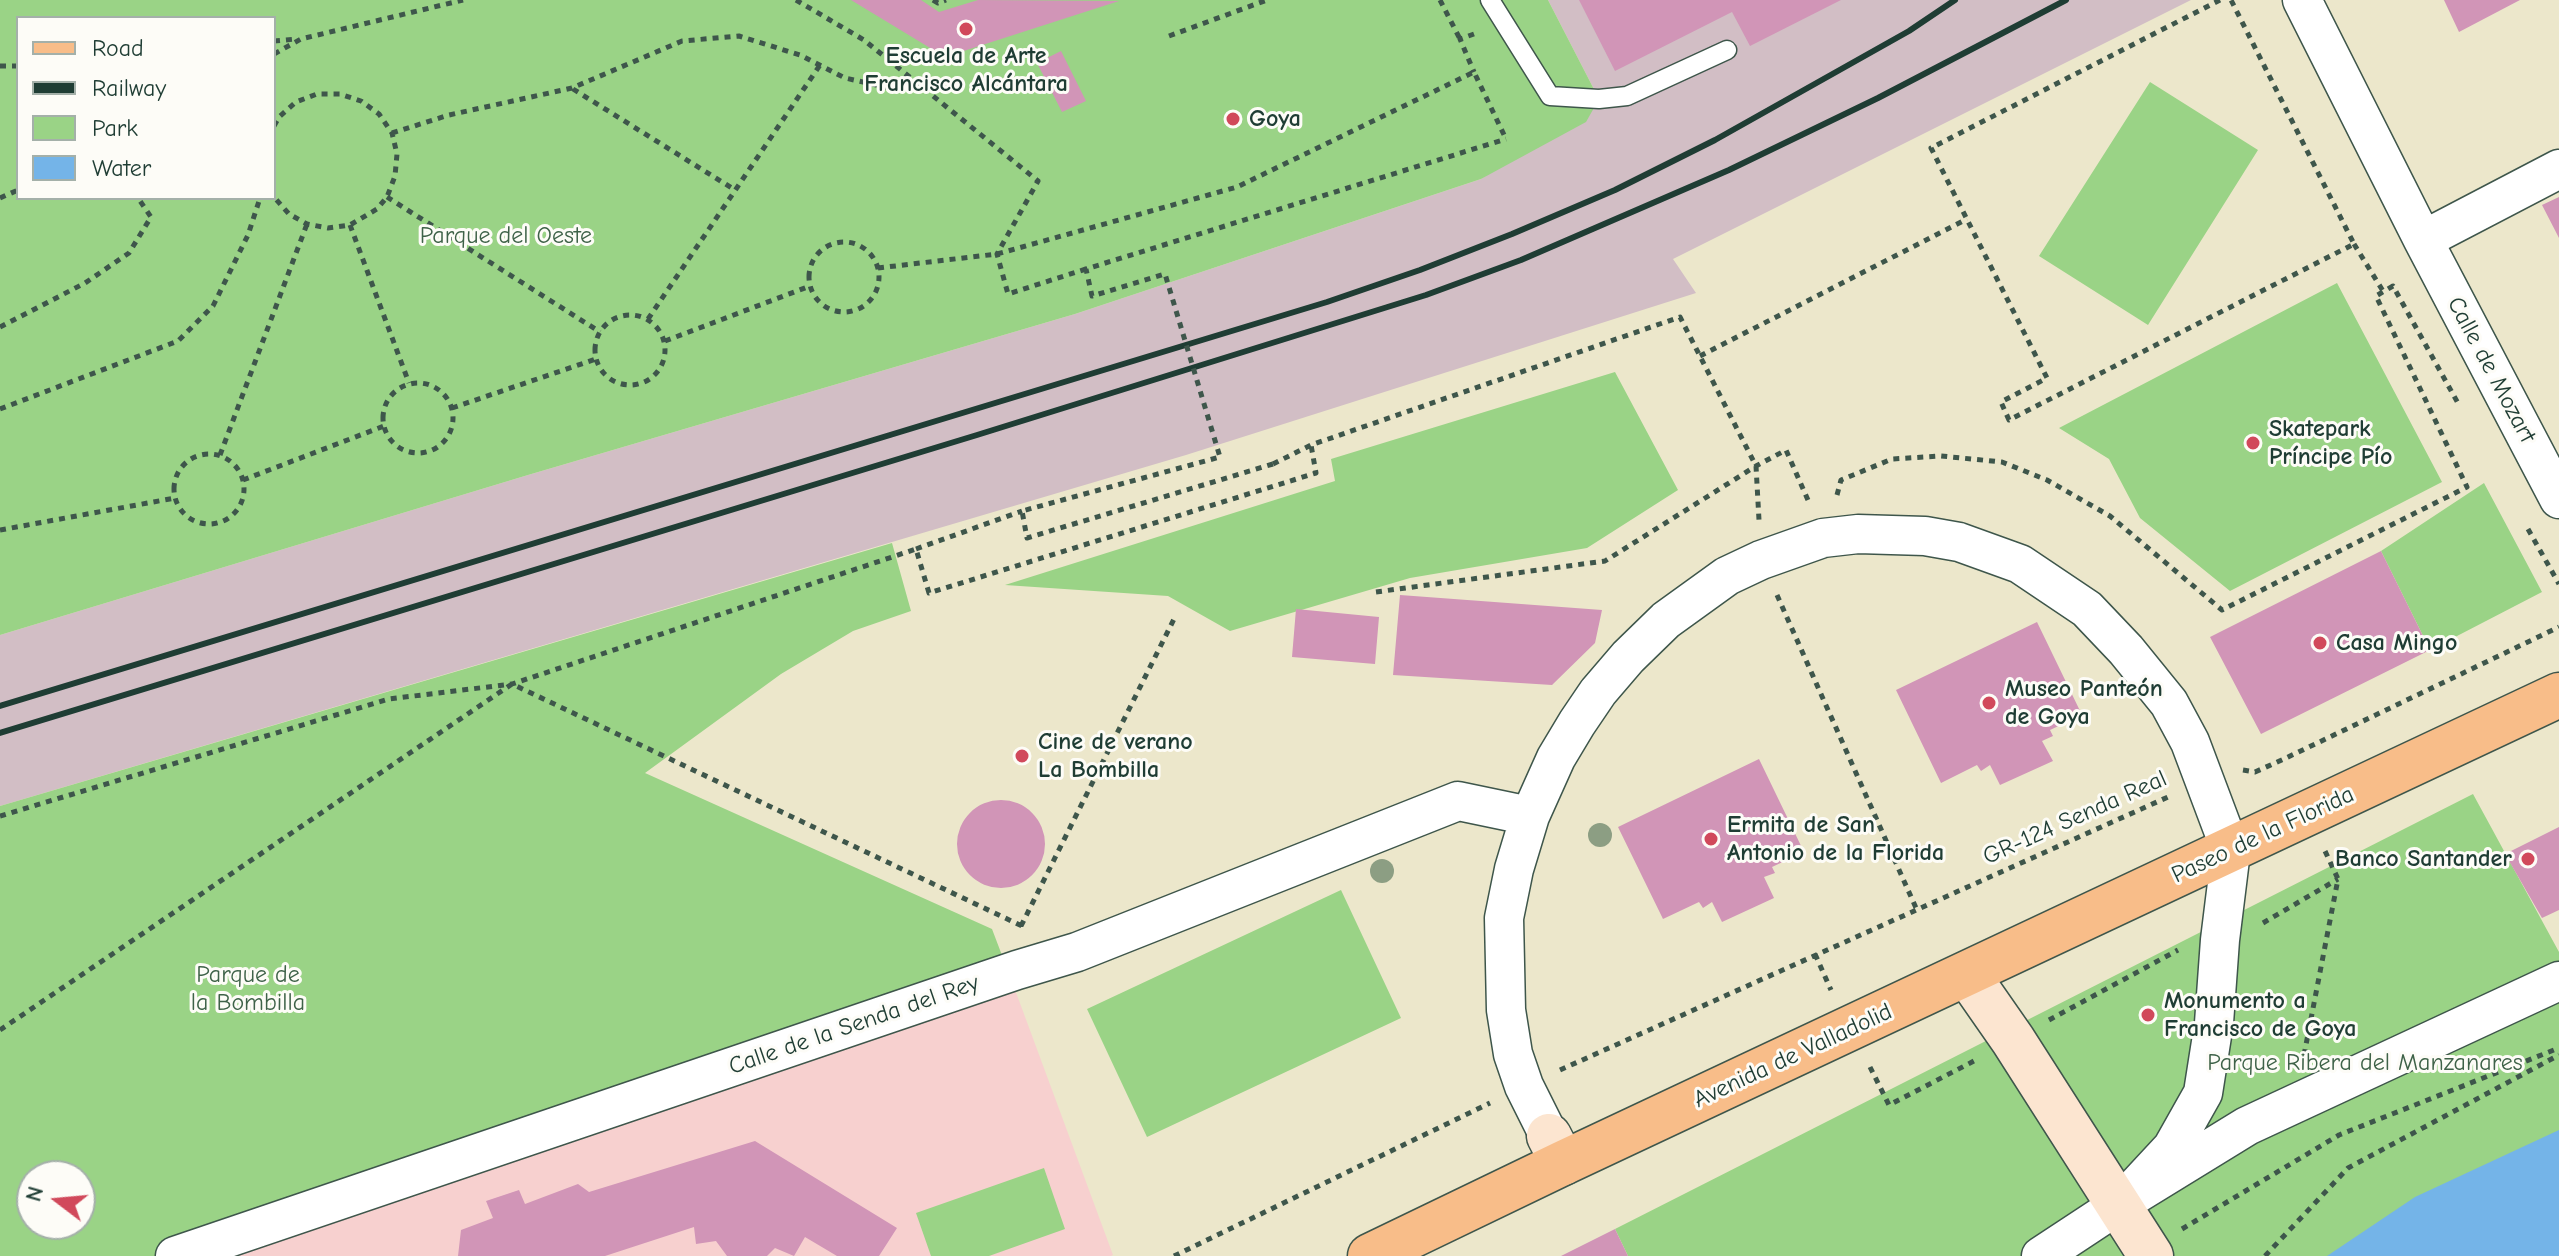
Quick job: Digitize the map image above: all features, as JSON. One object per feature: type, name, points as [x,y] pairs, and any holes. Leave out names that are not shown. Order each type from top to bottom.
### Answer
[{"type":"main road","name":"Paseo de la Florida","points":[[1967,974],[2559,695]]},
{"type":"main road","name":"Avenida de Valladolid","points":[[1370,1256],[1556,1149],[1850,1029],[1967,974]]},
{"type":"street","name":"Calle de Mozart","points":[[2302,0],[2559,499]]},
{"type":"street","points":[[2423,240],[2559,169]]},
{"type":"street","points":[[1556,1149],[1524,1086],[1513,1054],[1505,994],[1504,918],[1514,869],[1530,816],[1556,758],[1598,692],[1628,657],[1666,620],[1699,594],[1761,560],[1823,538],[1889,533],[1959,542],[2020,564],[2087,609],[2126,650],[2169,703],[2190,742],[2217,775],[2231,851],[2214,1023],[2203,1093],[2172,1148],[2120,1204]]},
{"type":"street","name":"Calle de la Senda del Rey","points":[[175,1256],[1077,952],[1458,801],[1530,816]]},
{"type":"street","points":[[1967,974],[2120,1204],[2149,1253]]},
{"type":"street","points":[[2041,1256],[2247,1126],[2559,981]]},
{"type":"street","points":[[2203,1093],[2223,1119],[2247,1126]]},
{"type":"lane","points":[[1490,0],[1550,96],[1599,99],[1627,96],[1727,50]]},
{"type":"path","points":[[276,41],[301,39],[463,0]]},
{"type":"path","points":[[796,0],[864,40],[1038,181],[997,254],[1008,294],[1506,139],[1440,0]]},
{"type":"path","points":[[933,0],[938,3],[946,0]]},
{"type":"path","points":[[1169,36],[1267,0]]},
{"type":"path","points":[[2220,0],[1931,148],[2047,378],[2001,402],[2009,420],[2354,244]]},
{"type":"path","points":[[2231,0],[2354,244],[2383,291]]},
{"type":"path","points":[[1460,39],[1503,23]]},
{"type":"path","points":[[392,133],[449,115],[572,88],[682,41],[739,36],[800,55],[845,78],[894,89],[922,89]]},
{"type":"path","points":[[276,53],[301,39]]},
{"type":"path","points":[[648,319],[820,65]]},
{"type":"path","points":[[878,268],[997,254],[1237,187],[1474,72]]},
{"type":"path","points":[[572,88],[735,190]]},
{"type":"path","points":[[276,122],[296,102],[317,94],[340,94],[361,101],[379,114],[392,133],[397,154],[395,176],[387,197],[377,209],[350,225],[328,228],[307,224],[289,214],[276,199]]},
{"type":"path","points":[[387,197],[600,332]]},
{"type":"path","points":[[0,327],[85,283],[129,253],[151,217],[139,200]]},
{"type":"path","points":[[0,409],[178,341],[213,306],[248,235],[259,200]]},
{"type":"path","points":[[1700,356],[1967,219]]},
{"type":"path","points":[[220,455],[307,224]]},
{"type":"path","points":[[350,225],[409,383]]},
{"type":"path","points":[[841,241],[864,247],[878,268],[880,279],[872,299],[853,311],[831,310],[814,296],[810,286],[812,262],[819,251],[829,244],[841,241]]},
{"type":"path","points":[[0,816],[389,699],[512,684],[1022,511],[1220,457],[1165,274],[1092,296],[1086,269]]},
{"type":"path","points":[[665,341],[810,286]]},
{"type":"path","points":[[1823,538],[1841,480],[1892,459],[1941,456],[2002,462],[2047,480],[2110,516],[2222,610],[2467,487],[2376,296],[2393,286],[2461,407]]},
{"type":"path","points":[[627,314],[648,319],[662,332],[665,341],[666,353],[662,365],[645,382],[633,385],[610,379],[596,359],[595,349],[600,332],[607,323],[627,314]]},
{"type":"path","points":[[1022,511],[1027,538],[1273,464],[1311,445],[1680,317],[1756,466],[1761,560]]},
{"type":"path","points":[[452,408],[596,359]]},
{"type":"path","points":[[409,383],[431,384],[441,390],[452,408],[451,430],[437,447],[427,452],[406,451],[388,437],[384,426],[385,405],[391,395],[409,383]]},
{"type":"path","points":[[243,480],[384,426]]},
{"type":"path","points":[[916,549],[929,593],[1316,473],[1311,445]]},
{"type":"path","points":[[1376,592],[1605,561],[1786,450],[1823,538]]},
{"type":"path","points":[[198,455],[220,455],[230,460],[243,480],[241,504],[224,521],[200,523],[189,518],[175,498],[176,477],[189,460],[198,455]]},
{"type":"path","points":[[0,530],[175,498]]},
{"type":"path","points":[[2521,516],[2559,584]]},
{"type":"path","name":"GR-124 Senda Real","points":[[1761,560],[1916,908],[2217,775],[2255,772],[2559,627]]},
{"type":"path","points":[[1017,970],[1010,948],[1174,619]]},
{"type":"path","points":[[512,684],[1077,952]]},
{"type":"path","points":[[0,1030],[512,684]]},
{"type":"path","points":[[2286,758],[2338,879],[2303,1059],[2319,1092]]},
{"type":"path","points":[[1850,1029],[1889,1105],[2176,950],[2252,930],[2338,879]]},
{"type":"path","points":[[2149,1253],[2339,1135],[2559,1048]]},
{"type":"path","points":[[2265,1256],[2348,1168],[2559,1055]]},
{"type":"shaded area","points":[[1548,0],[2191,0],[1673,259],[1696,293],[1186,455],[0,806],[0,635],[1075,314],[1481,179],[1599,99]]},
{"type":"shaded area","points":[[1014,987],[1111,1256],[222,1256]]},
{"type":"green space","name":"Parque del Oeste","points":[[0,0],[1548,0],[1599,99],[1586,122],[1481,179],[1075,314],[0,635]]},
{"type":"green space","points":[[2150,82],[2258,150],[2148,325],[2039,256]]},
{"type":"green space","name":"Skatepark Príncipe Pío","points":[[2337,283],[2442,482],[2230,591],[2140,518],[2109,459],[2059,428]]},
{"type":"green space","points":[[1615,372],[1678,490],[1587,548],[1410,578],[1230,631],[1168,596],[1005,585],[1335,481],[1331,459]]},
{"type":"green space","points":[[2484,483],[2542,592],[2430,650],[2381,551]]},
{"type":"green space","name":"Parque de la Bombilla","points":[[892,543],[911,611],[853,631],[781,674],[645,773],[992,929],[1014,987],[222,1256],[0,1256],[0,806]]},
{"type":"green space","name":"Parque Ribera del Manzanares","points":[[2473,794],[2559,952],[2559,1256],[1628,1256],[1615,1229]]},
{"type":"green space","points":[[1341,890],[1401,1018],[1147,1137],[1087,1009]]},
{"type":"green space","points":[[1044,1168],[1065,1229],[989,1256],[931,1256],[916,1213]]},
{"type":"water","points":[[2559,1130],[2559,1256],[2327,1256],[2415,1197]]},
{"type":"building","name":"Escuela de Arte Francisco Alcántara","points":[[851,0],[921,0],[939,12],[978,0],[1119,1],[945,57]]},
{"type":"building","points":[[1579,0],[1841,0],[1750,46],[1732,12],[1615,71]]},
{"type":"building","points":[[2444,0],[2520,0],[2459,32]]},
{"type":"building","points":[[1061,51],[1086,101],[1062,112],[1037,63]]},
{"type":"building","points":[[2559,197],[2559,238],[2542,205]]},
{"type":"building","name":"Casa Mingo","points":[[2381,551],[2430,650],[2261,734],[2210,637]]},
{"type":"building","points":[[1400,595],[1602,610],[1595,643],[1552,685],[1393,675]]},
{"type":"building","points":[[1296,609],[1379,617],[1375,664],[1292,657]]},
{"type":"building","name":"Museo Panteón de Goya","points":[[2037,622],[2082,715],[2050,730],[2053,736],[2042,741],[2053,761],[2000,785],[1990,765],[1981,771],[1977,765],[1941,783],[1896,690]]},
{"type":"building","name":"Ermita de San Antonio de la Florida","points":[[1759,759],[1804,852],[1772,867],[1775,873],[1764,877],[1774,898],[1722,922],[1712,902],[1703,908],[1699,902],[1663,919],[1618,827]]},
{"type":"building","points":[[1001,800],[1018,804],[1032,813],[1041,827],[1045,844],[1041,861],[1032,875],[1018,884],[1001,888],[984,884],[970,875],[961,861],[957,844],[961,827],[970,813],[984,804]]},
{"type":"building","points":[[2559,827],[2559,910],[2542,918],[2505,854]]},
{"type":"building","points":[[755,1141],[897,1228],[879,1256],[837,1256],[805,1237],[794,1256],[775,1248],[767,1256],[727,1256],[716,1241],[696,1244],[694,1227],[605,1256],[458,1256],[461,1230],[493,1218],[486,1201],[519,1190],[525,1204],[578,1184],[589,1192]]},
{"type":"building","points":[[1615,1229],[1628,1256],[1561,1256]]},
{"type":"railway","points":[[0,706],[1327,302],[1420,270],[1615,190],[1715,140],[1909,31],[1955,0]]},
{"type":"railway","points":[[0,733],[1426,295],[1521,260],[1729,170],[1878,98],[2066,0]]},
{"type":"place","name":"Escuela de Arte Francisco Alcántara","points":[[966,29]]},
{"type":"place","name":"Goya","points":[[1233,119]]},
{"type":"place","name":"Skatepark Príncipe Pío","points":[[2253,443]]},
{"type":"place","name":"Casa Mingo","points":[[2320,643]]},
{"type":"place","name":"Museo Panteón de Goya","points":[[1989,703]]},
{"type":"place","name":"Cine de verano La Bombilla","points":[[1022,756]]},
{"type":"place","name":"Ermita de San Antonio de la Florida","points":[[1711,839]]},
{"type":"place","name":"Banco Santander","points":[[2528,859]]},
{"type":"place","name":"Monumento a Francisco de Goya","points":[[2148,1015]]}]
